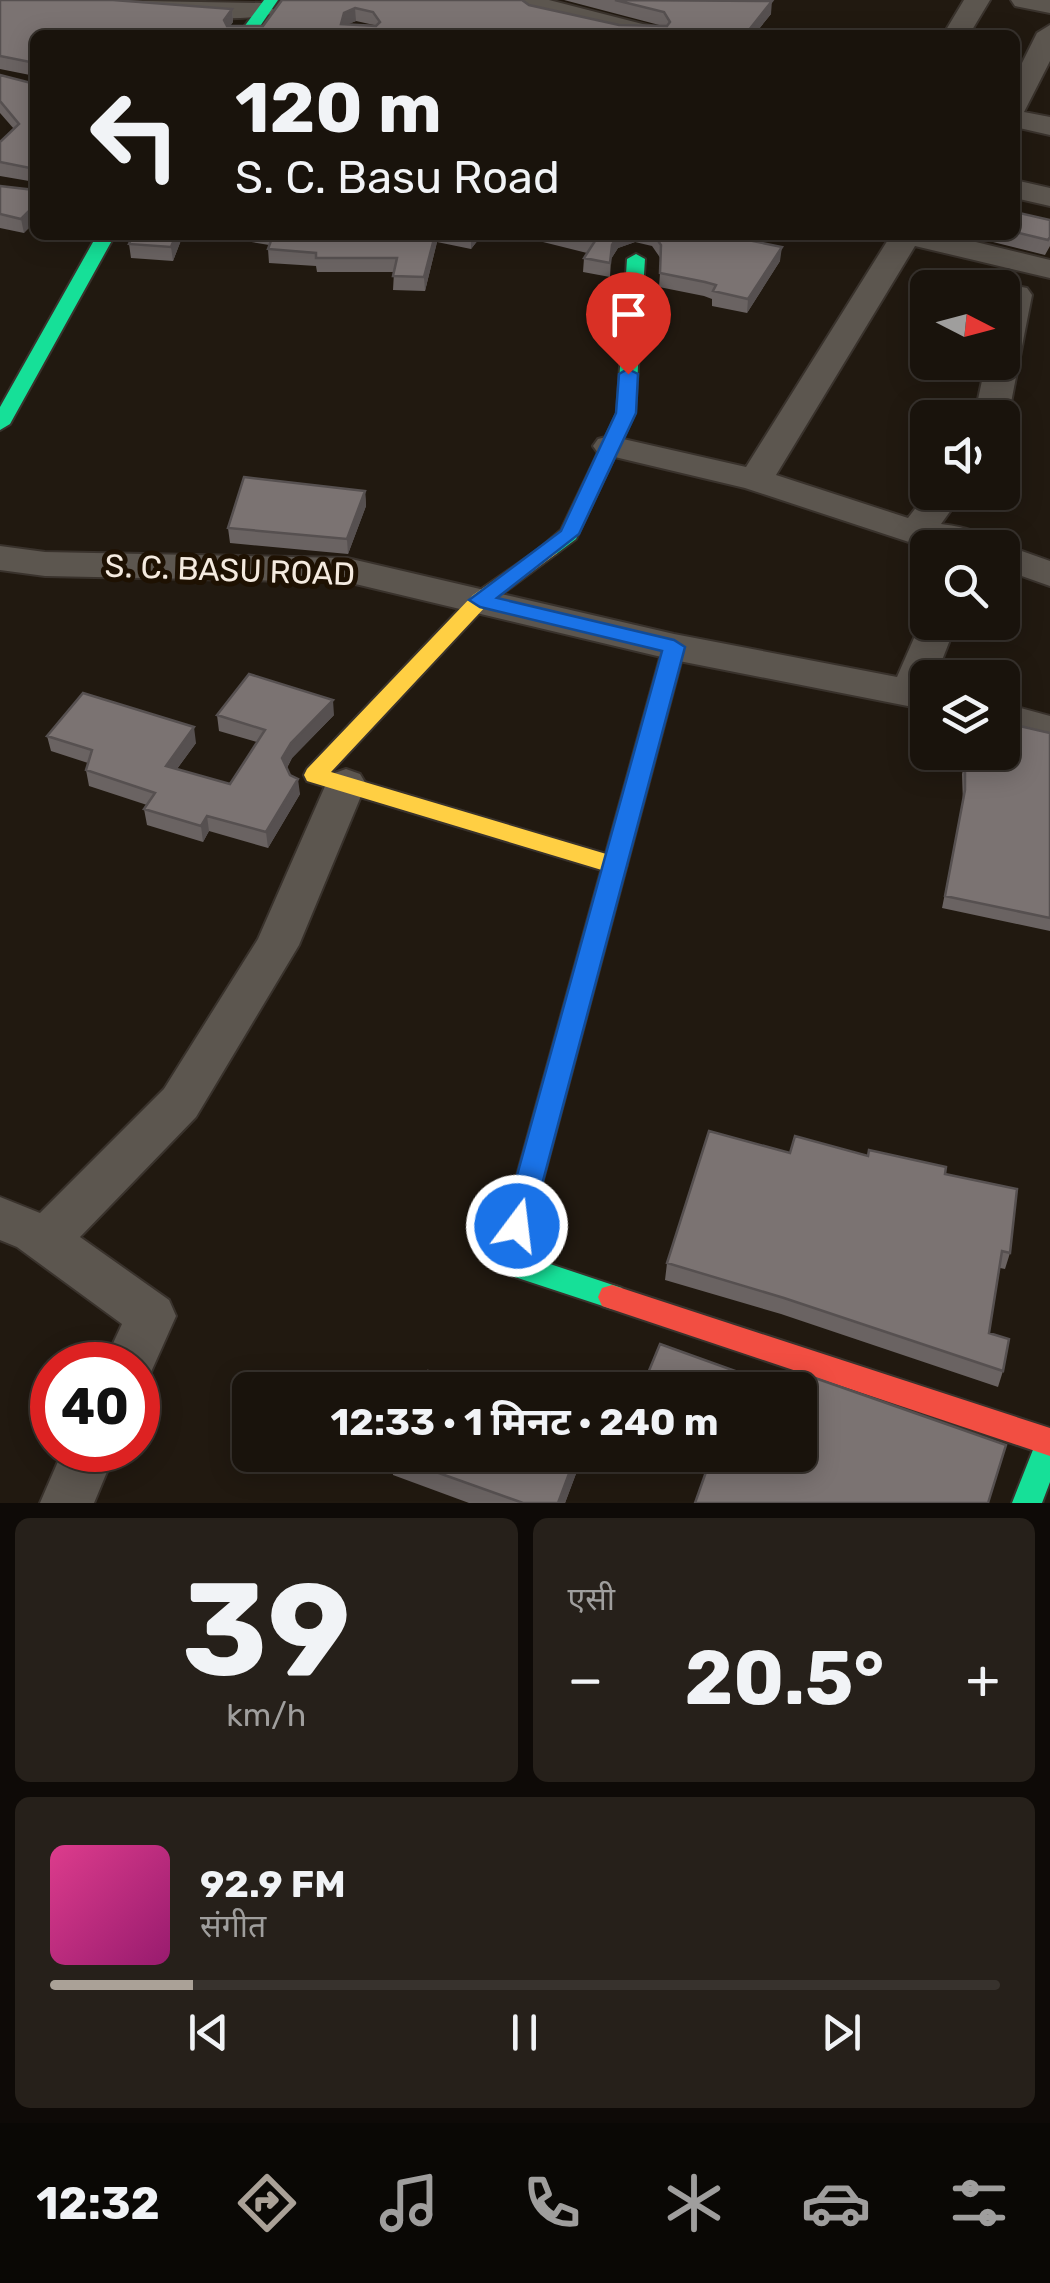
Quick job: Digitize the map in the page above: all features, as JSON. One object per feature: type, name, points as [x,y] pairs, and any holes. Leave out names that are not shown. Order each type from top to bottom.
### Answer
[{"type":"street","points":[[100,0],[179,9],[267,6]]},
{"type":"street","points":[[536,0],[530,6],[633,30]]},
{"type":"street","points":[[959,30],[977,0]]},
{"type":"street","points":[[1024,0],[1050,5]]},
{"type":"street","points":[[250,30],[267,6]]},
{"type":"street","points":[[1020,96],[1050,33]]},
{"type":"street","points":[[1020,120],[1050,126]]},
{"type":"street","points":[[1020,190],[1050,197]]},
{"type":"street","points":[[0,424],[103,240]]},
{"type":"street","points":[[755,480],[905,240]]},
{"type":"street","points":[[929,240],[1050,269]]},
{"type":"street","points":[[615,864],[314,775],[480,600],[569,534],[626,413],[636,259]]},
{"type":"street","points":[[610,446],[755,480],[910,531]]},
{"type":"street","points":[[918,530],[933,510]]},
{"type":"street","name":"S. C. BASU ROAD","points":[[0,558],[45,564],[347,570],[674,647],[910,692]]},
{"type":"street","points":[[1020,563],[1050,574]]},
{"type":"street","points":[[674,647],[508,1262],[1050,1442],[1026,1503]]},
{"type":"street","points":[[1020,722],[1050,730]]},
{"type":"street","points":[[45,1240],[180,1103],[277,945],[346,784]]},
{"type":"street","points":[[0,1218],[45,1240],[151,1316],[139,1342]]},
{"type":"street","points":[[66,1503],[80,1472]]},
{"type":"building","points":[[0,0],[113,0],[232,9],[224,20],[227,26],[263,26],[282,0],[522,0],[529,5],[619,25],[667,26],[670,22],[664,12],[615,0],[772,1],[749,30],[30,30],[30,62],[0,56]],"holes":[[[355,8],[373,12],[380,22],[376,26],[341,24],[344,13]]]},
{"type":"building","points":[[0,75],[30,83],[30,168],[0,162],[0,142],[19,124],[0,101]]},
{"type":"building","points":[[0,186],[30,189],[30,210],[21,219],[0,214]]},
{"type":"building","points":[[1020,213],[1050,220],[1048,240],[1020,233]]},
{"type":"building","points":[[131,240],[174,240],[171,247],[129,244]]},
{"type":"building","points":[[271,240],[434,240],[424,277],[393,276],[397,258],[316,258],[316,253],[268,249]]},
{"type":"building","points":[[591,240],[615,240],[610,263],[584,258],[595,241]]},
{"type":"building","points":[[658,240],[748,240],[782,247],[748,299],[713,291],[716,285],[660,273],[661,245]]},
{"type":"building","points":[[244,477],[365,491],[347,539],[228,528]]},
{"type":"building","points":[[249,674],[333,700],[291,743],[282,758],[290,775],[298,779],[266,832],[207,816],[201,826],[144,809],[155,793],[86,770],[92,750],[47,736],[83,693],[194,727],[166,766],[230,784],[265,730],[217,715]]},
{"type":"building","points":[[1020,726],[1050,733],[1050,918],[945,896],[965,790],[965,770],[1020,770]]},
{"type":"building","points":[[709,1131],[790,1153],[795,1136],[868,1156],[869,1150],[946,1167],[945,1174],[1017,1189],[1010,1253],[1002,1251],[989,1333],[1009,1339],[1003,1371],[667,1263]]},
{"type":"building","points":[[660,1344],[738,1372],[648,1372]]},
{"type":"building","points":[[817,1379],[1006,1445],[988,1503],[695,1503],[706,1472],[817,1472]]},
{"type":"building","points":[[436,1472],[570,1472],[558,1503],[523,1503]]},
{"type":"traffic: fast","points":[[250,30],[271,0]]},
{"type":"traffic: fast","points":[[0,424],[103,240]]},
{"type":"traffic: fast","points":[[549,549],[569,534],[626,413],[636,259]]},
{"type":"traffic: fast","points":[[612,1297],[507,1262],[674,647]]},
{"type":"traffic: fast","points":[[1027,1503],[1050,1442]]},
{"type":"traffic: slow","points":[[549,549],[480,600],[315,775],[615,865]]},
{"type":"traffic: jam","points":[[612,1297],[1050,1442]]},
{"type":"route","points":[[517,1226],[674,647],[480,600],[569,534],[626,413],[628,374]]}]
